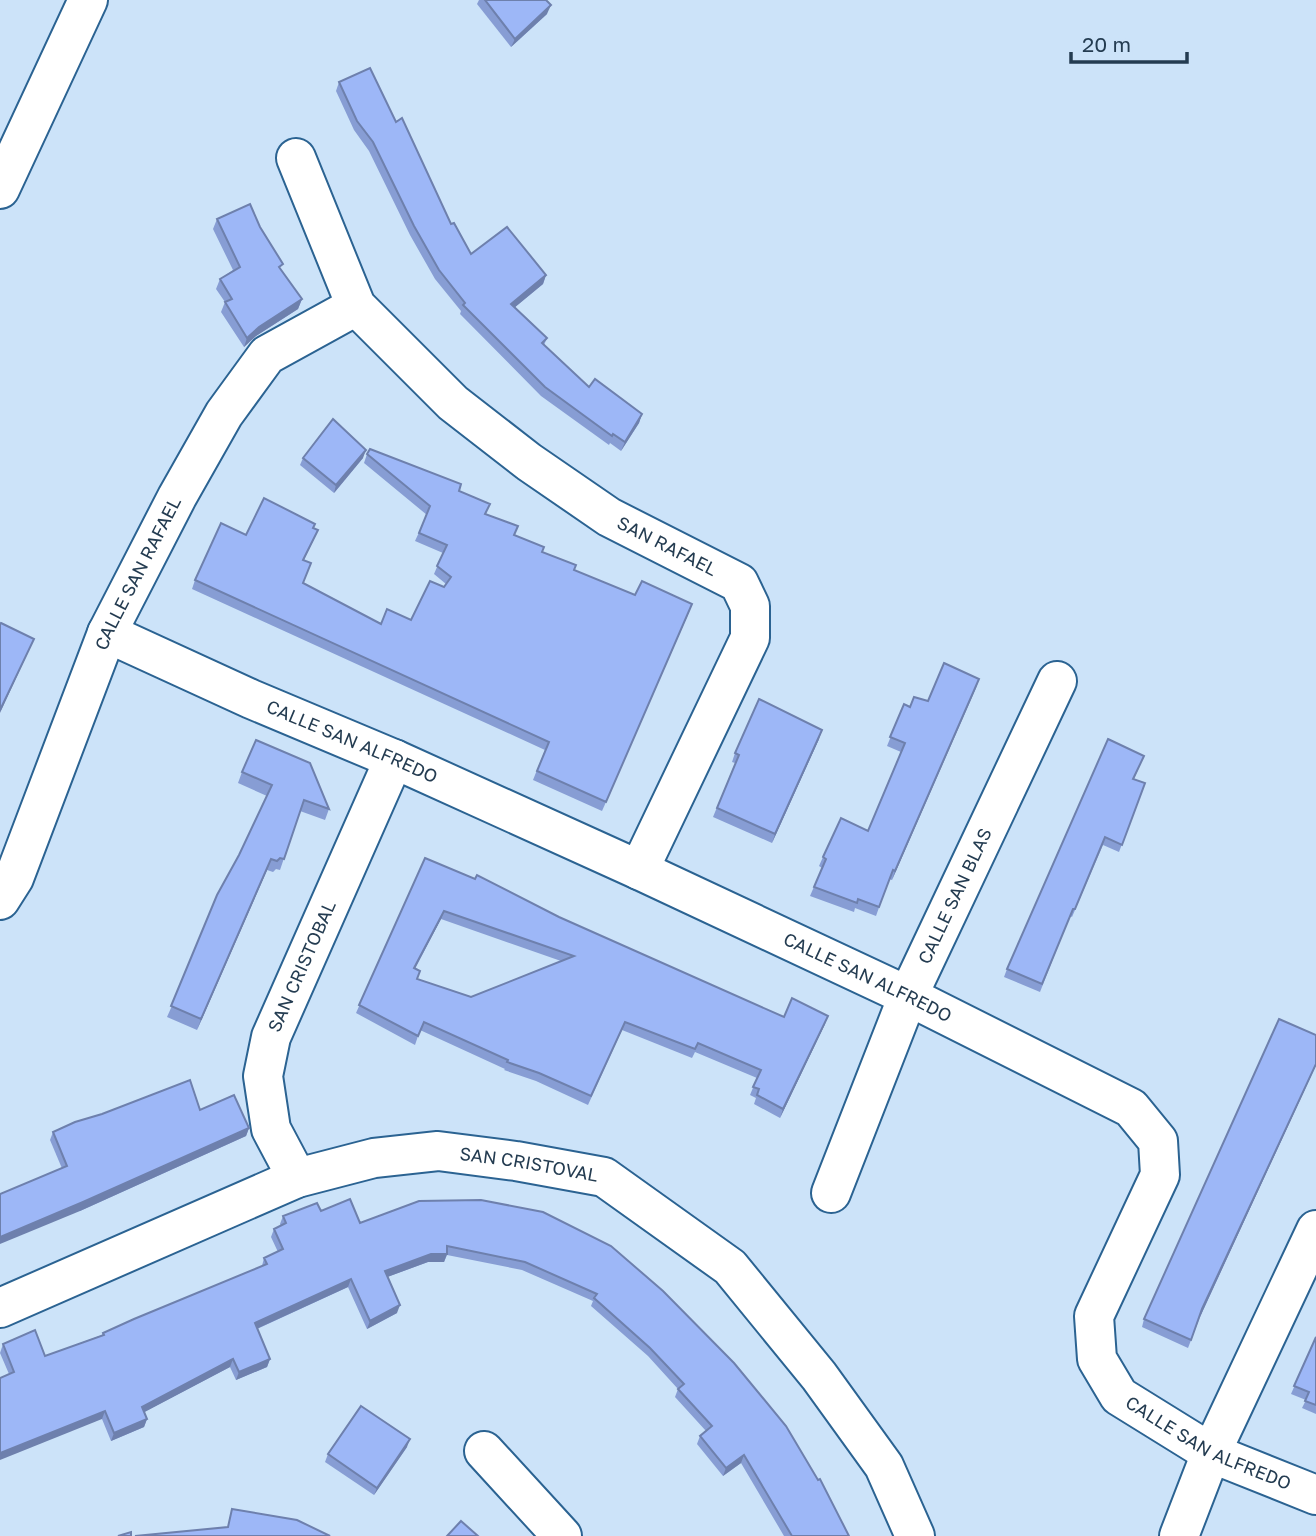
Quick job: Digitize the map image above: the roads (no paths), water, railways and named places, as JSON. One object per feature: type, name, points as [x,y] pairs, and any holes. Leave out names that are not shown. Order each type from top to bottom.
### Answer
[{"type":"street","points":[[0,189],[88,0]]},
{"type":"street","points":[[296,158],[356,306]]},
{"type":"street","name":"CALLE SAN RAFAEL","points":[[0,900],[14,878],[107,633],[177,496],[217,425],[267,355],[356,306]]},
{"type":"street","name":"SAN RAFAEL","points":[[356,306],[453,403],[529,462],[608,517],[739,583],[751,606],[750,638],[639,870]]},
{"type":"street","name":"CALLE SAN ALFREDO","points":[[107,633],[639,870],[908,996],[1131,1108],[1158,1141],[1160,1175],[1094,1316],[1097,1359],[1119,1396],[1210,1453],[1316,1495]]},
{"type":"street","name":"CALLE SAN BLAS","points":[[831,1193],[908,996],[1057,681]]},
{"type":"street","name":"SAN CRISTOBAL","points":[[297,1178],[271,1129],[263,1076],[271,1037],[394,759]]},
{"type":"street","name":"SAN CRISTOVAL","points":[[0,1308],[297,1178],[374,1158],[438,1150],[604,1177],[730,1267],[819,1376],[884,1466],[915,1536]]},
{"type":"street","points":[[1179,1536],[1210,1453],[1316,1230]]},
{"type":"street","points":[[484,1451],[562,1536]]}]
